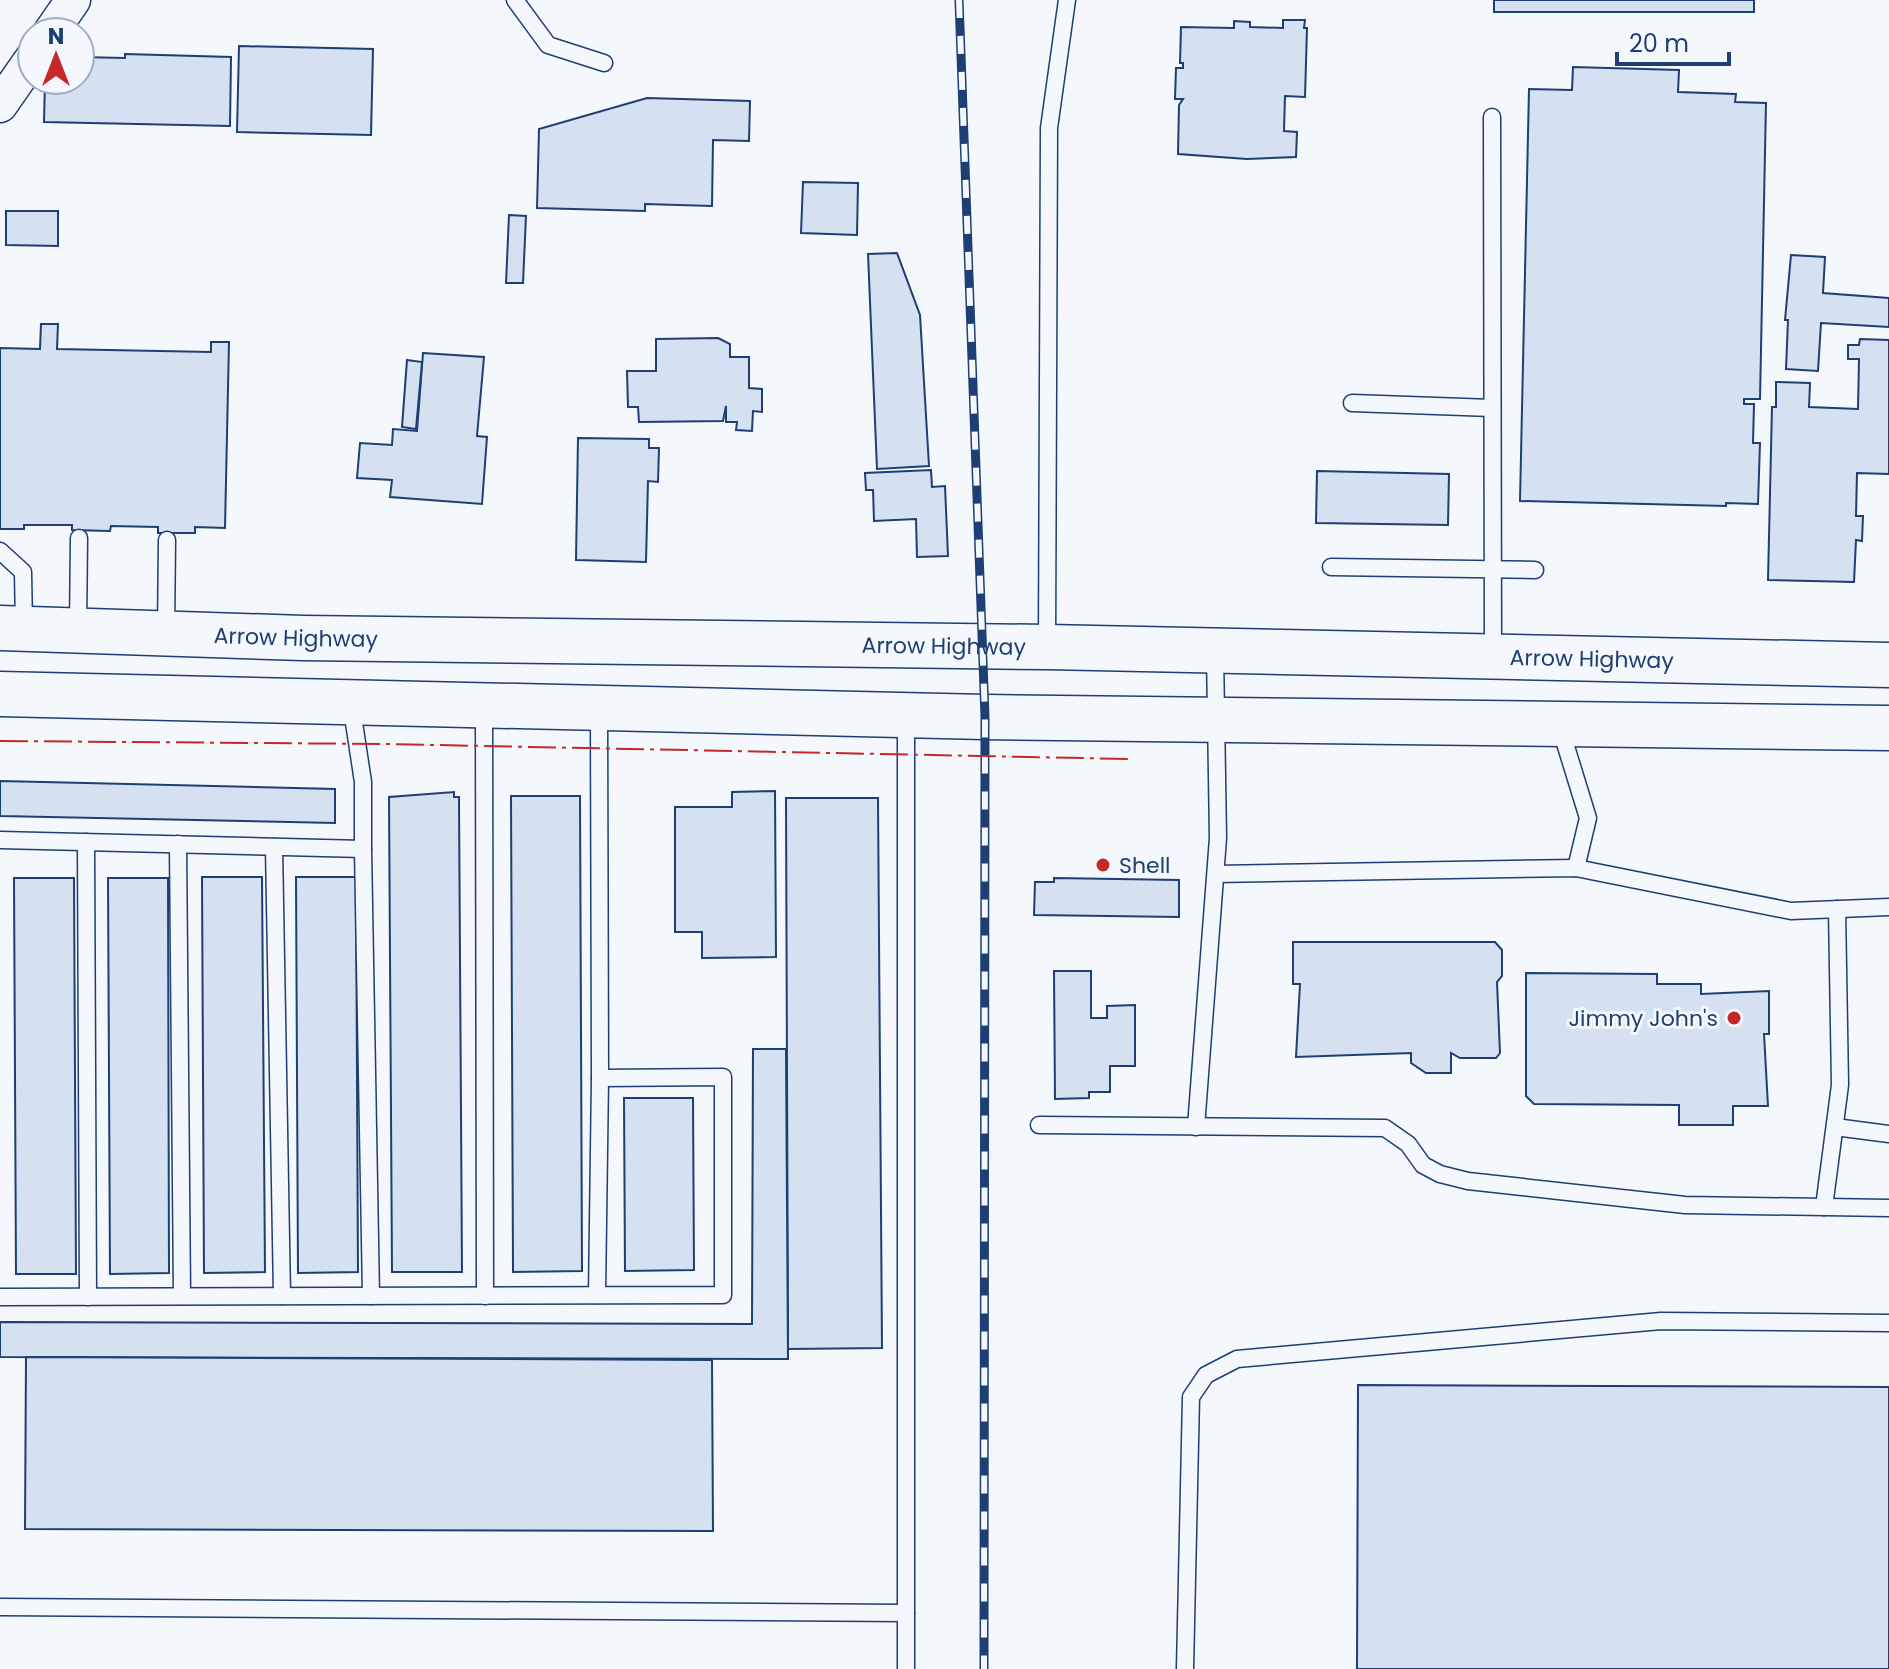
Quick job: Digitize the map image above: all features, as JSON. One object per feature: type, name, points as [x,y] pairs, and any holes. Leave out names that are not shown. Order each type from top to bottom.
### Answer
[{"type":"main road","name":"Arrow Highway","points":[[12,628],[166,634],[1047,647],[1889,665]]},
{"type":"main road","points":[[0,694],[906,715],[1889,728]]},
{"type":"street","points":[[0,105],[16,82]]},
{"type":"lane","points":[[515,0],[548,45],[604,63]]},
{"type":"lane","points":[[1047,647],[1049,128],[1067,0]]},
{"type":"lane","points":[[1492,117],[1493,656]]},
{"type":"lane","points":[[1352,403],[1492,408]]},
{"type":"lane","points":[[78,630],[79,538]]},
{"type":"lane","points":[[166,634],[167,540]]},
{"type":"lane","points":[[0,551],[23,572],[12,628]]},
{"type":"lane","points":[[1331,567],[1535,570]]},
{"type":"lane","points":[[1196,1127],[1216,874],[1219,719],[1215,652]]},
{"type":"lane","points":[[351,702],[363,782],[371,1296]]},
{"type":"lane","points":[[484,705],[485,1296]]},
{"type":"lane","points":[[597,1295],[599,707]]},
{"type":"lane","points":[[906,715],[906,1669]]},
{"type":"lane","points":[[1559,724],[1588,818],[1576,868]]},
{"type":"lane","points":[[0,840],[363,849]]},
{"type":"lane","points":[[86,842],[88,1297]]},
{"type":"lane","points":[[178,844],[182,1296]]},
{"type":"lane","points":[[274,847],[282,1296]]},
{"type":"lane","points":[[1216,874],[1576,868],[1791,911],[1889,907]]},
{"type":"lane","points":[[1824,1207],[1840,1085],[1837,909]]},
{"type":"lane","points":[[0,1297],[723,1295],[723,1077],[600,1078]]},
{"type":"lane","points":[[1039,1125],[1385,1128],[1408,1144],[1423,1165],[1440,1174],[1468,1181],[1685,1205],[1889,1208]]},
{"type":"lane","points":[[1835,1127],[1889,1134]]},
{"type":"lane","points":[[1185,1669],[1191,1397],[1206,1375],[1237,1359],[1661,1321],[1889,1323]]},
{"type":"lane","points":[[0,1607],[906,1613]]},
{"type":"building","points":[[1494,0],[1754,0],[1754,12],[1494,12]]},
{"type":"building","points":[[1283,20],[1305,20],[1304,28],[1307,28],[1305,97],[1285,96],[1284,131],[1297,132],[1296,157],[1247,159],[1178,154],[1179,105],[1183,99],[1175,99],[1176,68],[1183,68],[1183,63],[1180,63],[1181,27],[1234,28],[1234,21],[1250,22],[1250,27],[1283,28]]},
{"type":"building","points":[[239,46],[373,49],[371,135],[237,132]]},
{"type":"building","points":[[125,54],[231,57],[230,126],[44,122],[45,96],[96,96],[96,57],[125,58]]},
{"type":"building","points":[[1573,67],[1679,70],[1678,92],[1736,94],[1735,102],[1766,103],[1760,399],[1744,399],[1744,404],[1754,404],[1753,443],[1760,443],[1758,504],[1726,503],[1726,506],[1520,501],[1529,89],[1572,90]]},
{"type":"building","points":[[647,98],[750,101],[749,141],[713,140],[712,206],[645,204],[645,211],[537,208],[539,129]]},
{"type":"building","points":[[803,182],[858,183],[857,235],[801,233]]},
{"type":"building","points":[[6,211],[58,211],[58,246],[6,245]]},
{"type":"building","points":[[509,215],[526,216],[523,283],[506,283]]},
{"type":"building","points":[[897,253],[920,315],[929,466],[877,469],[868,254]]},
{"type":"building","points":[[1791,255],[1825,257],[1823,293],[1889,298],[1889,327],[1821,323],[1818,371],[1786,369],[1788,320],[1785,320]]},
{"type":"building","points":[[41,324],[58,324],[57,349],[211,352],[211,342],[229,342],[225,528],[195,527],[195,533],[158,533],[158,527],[111,526],[110,531],[72,530],[72,525],[24,525],[24,529],[0,529],[0,348],[40,349]]},
{"type":"building","points":[[718,338],[730,344],[730,357],[749,357],[749,388],[762,389],[762,412],[753,411],[752,431],[736,430],[737,422],[726,422],[726,406],[723,421],[639,422],[638,407],[628,407],[627,371],[656,371],[656,339]]},
{"type":"building","points":[[1860,339],[1889,340],[1889,474],[1857,473],[1856,516],[1863,516],[1862,541],[1856,540],[1854,582],[1768,580],[1772,407],[1776,407],[1776,382],[1810,383],[1809,407],[1858,409],[1859,359],[1848,359],[1848,345],[1859,345]]},
{"type":"building","points":[[423,353],[484,357],[477,436],[487,437],[482,504],[390,497],[392,480],[357,478],[360,443],[392,445],[393,429],[417,431]]},
{"type":"building","points":[[407,360],[422,362],[416,429],[402,427]]},
{"type":"building","points":[[578,438],[649,439],[649,448],[659,448],[658,482],[648,481],[646,562],[576,560]]},
{"type":"building","points":[[931,470],[932,487],[945,486],[948,556],[917,557],[916,519],[874,521],[873,490],[866,490],[865,473]]},
{"type":"building","points":[[1317,471],[1449,474],[1448,525],[1316,523]]},
{"type":"building","points":[[0,781],[335,789],[335,823],[0,816]]},
{"type":"building","points":[[775,791],[776,957],[702,958],[702,932],[675,932],[675,807],[732,807],[732,792]]},
{"type":"building","points":[[454,792],[454,797],[459,797],[462,1272],[392,1272],[389,797]]},
{"type":"building","points":[[511,796],[580,796],[582,1271],[513,1272]]},
{"type":"building","points":[[786,798],[878,798],[882,1348],[788,1349]]},
{"type":"building","points":[[202,877],[262,877],[265,1272],[204,1273]]},
{"type":"building","points":[[296,877],[356,877],[358,1272],[298,1273]]},
{"type":"building","points":[[14,878],[74,878],[76,1274],[16,1274]]},
{"type":"building","points":[[108,878],[168,878],[169,1273],[110,1274]]},
{"type":"building","points":[[1054,878],[1179,880],[1179,917],[1034,915],[1035,882],[1054,882]]},
{"type":"building","points":[[1293,942],[1495,942],[1502,950],[1502,976],[1497,982],[1500,1053],[1496,1058],[1460,1058],[1451,1053],[1451,1073],[1426,1073],[1411,1063],[1411,1053],[1296,1057],[1300,984],[1293,984]]},
{"type":"building","points":[[1054,971],[1091,971],[1091,1018],[1107,1018],[1107,1006],[1135,1005],[1135,1066],[1110,1066],[1110,1092],[1089,1092],[1089,1098],[1055,1099]]},
{"type":"building","points":[[1526,973],[1657,974],[1657,984],[1701,984],[1701,994],[1769,991],[1769,1034],[1764,1034],[1768,1106],[1733,1106],[1733,1125],[1679,1125],[1679,1105],[1534,1104],[1526,1096]]},
{"type":"building","points":[[753,1049],[786,1049],[788,1359],[0,1357],[0,1322],[752,1324]]},
{"type":"building","points":[[624,1098],[693,1098],[694,1270],[625,1271]]},
{"type":"building","points":[[26,1357],[712,1360],[713,1531],[25,1529]]},
{"type":"building","points":[[1358,1385],[1889,1387],[1889,1669],[1357,1669]]},
{"type":"railway","points":[[959,0],[985,717],[984,1669]]},
{"type":"power","points":[[0,741],[385,744],[1129,759]]},
{"type":"place","name":"Shell","points":[[1103,865]]},
{"type":"place","name":"Jimmy John's","points":[[1734,1018]]}]
